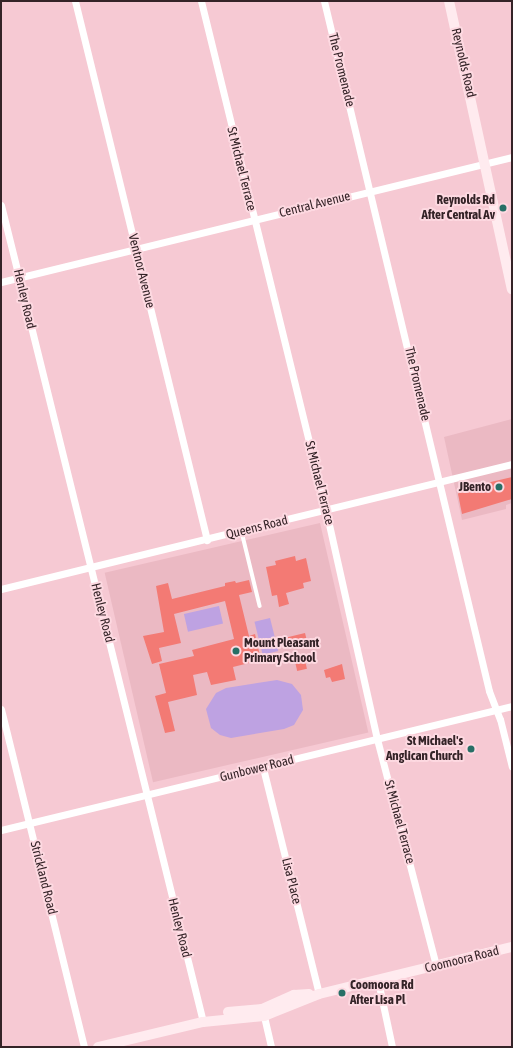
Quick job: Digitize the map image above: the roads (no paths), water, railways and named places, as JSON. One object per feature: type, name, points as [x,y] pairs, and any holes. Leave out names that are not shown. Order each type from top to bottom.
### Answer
[{"type":"street","name":"Ventnor Avenue","points":[[75,1],[207,540]]},
{"type":"street","name":"St Michael Terrace","points":[[201,1],[326,511],[377,739],[436,966]]},
{"type":"street","name":"The Promenade","points":[[324,1],[372,191],[495,710],[500,719],[512,767]]},
{"type":"street","name":"Reynolds Road","points":[[449,1],[477,125],[476,133],[486,163],[512,260]]},
{"type":"street","name":"Central Avenue","points":[[1,282],[512,157]]},
{"type":"street","name":"Reynolds Road","points":[[486,163],[512,289]]},
{"type":"street","name":"Henley Road","points":[[1,204],[203,1022]]},
{"type":"street","name":"Queens Road","points":[[1,589],[242,532],[512,464]]},
{"type":"street","name":"Gunbower Road","points":[[1,830],[263,768],[512,706]]},
{"type":"street","name":"Strickland Road","points":[[1,709],[84,1047]]},
{"type":"street","name":"Lisa Place","points":[[263,768],[319,994]]},
{"type":"street","name":"Coomoora Road","points":[[98,1047],[203,1022],[235,1010],[263,1012],[294,995],[319,994],[378,981],[512,947]]},
{"type":"street","points":[[378,981],[392,1047]]},
{"type":"street","points":[[263,1012],[271,1047]]},
{"type":"lane","points":[[242,532],[260,606]]},
{"type":"place","name":"Reynolds Rd After Central Av","points":[[503,208]]},
{"type":"place","name":"JBento","points":[[499,487]]},
{"type":"place","name":"Mount Pleasant Primary School","points":[[236,651]]},
{"type":"place","name":"St Michael's Anglican Church","points":[[471,749]]},
{"type":"place","name":"Coomoora Rd After Lisa Pl","points":[[342,993]]}]
